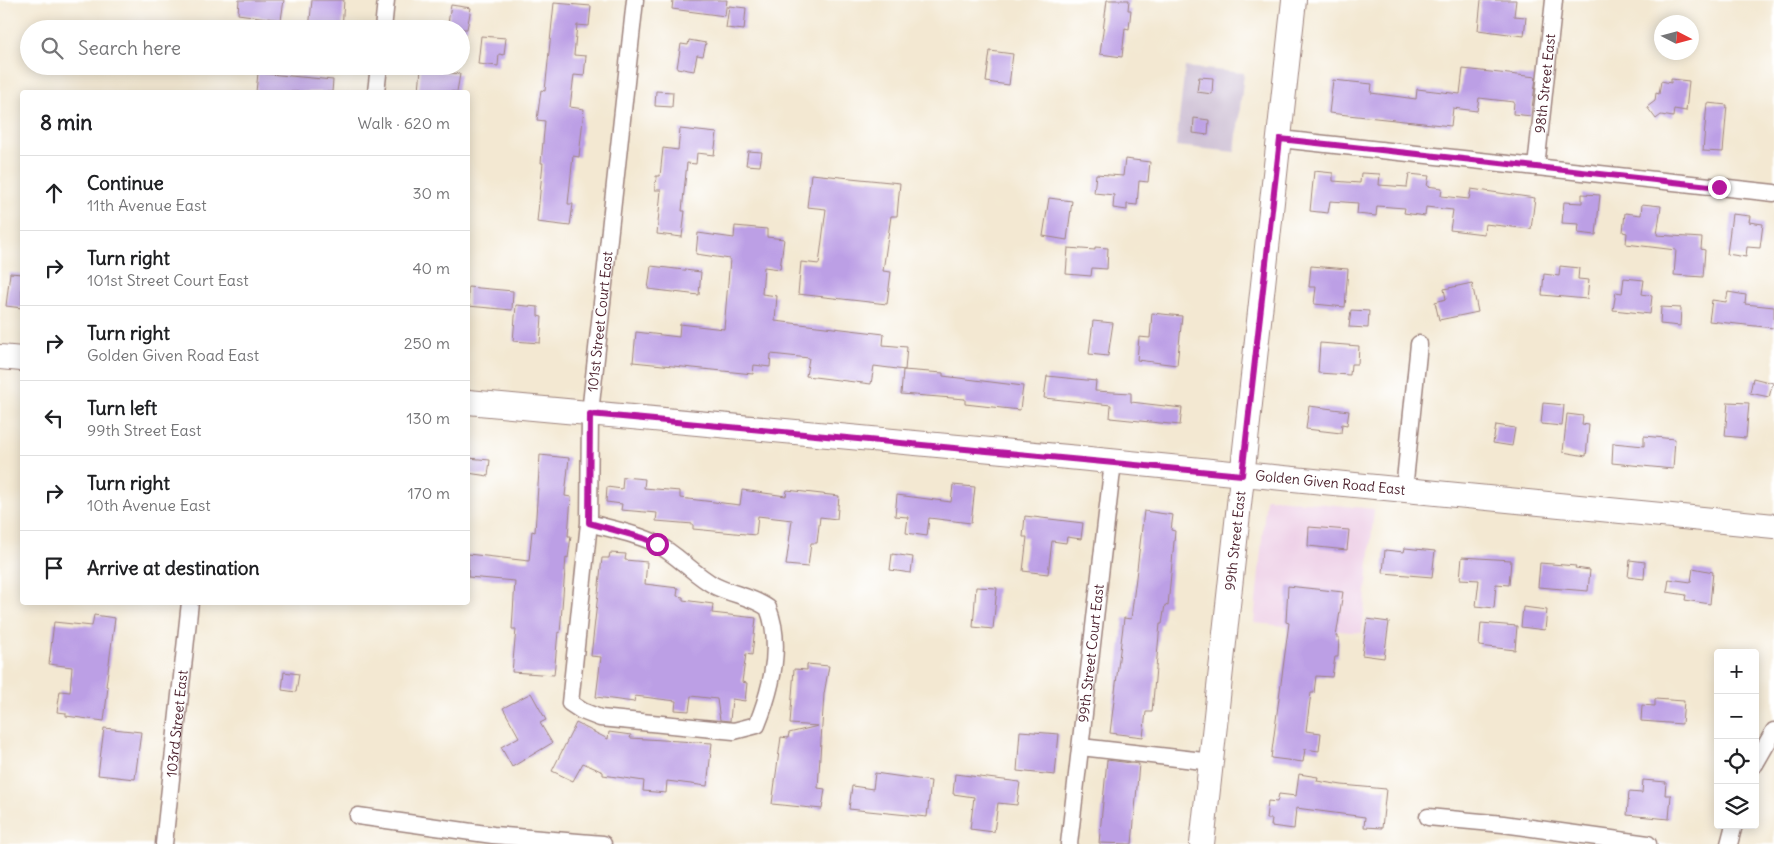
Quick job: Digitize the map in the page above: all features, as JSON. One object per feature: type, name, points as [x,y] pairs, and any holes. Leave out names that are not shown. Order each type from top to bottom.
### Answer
[{"type":"street","points":[[384,20],[386,0]]},
{"type":"street","name":"101st Street Court East","points":[[589,523],[643,538],[657,544],[708,582],[724,591],[748,596],[768,608],[775,634],[774,655],[765,704],[757,725],[734,731],[600,718],[582,711],[570,703],[589,523],[590,414],[635,0]]},
{"type":"street","name":"99th Street East","points":[[1202,844],[1294,0]]},
{"type":"street","name":"98th Street East","points":[[1536,167],[1554,0]]},
{"type":"street","points":[[376,90],[378,75]]},
{"type":"street","points":[[1280,139],[1774,193]]},
{"type":"street","points":[[1404,490],[1419,344]]},
{"type":"street","points":[[0,357],[20,359]]},
{"type":"street","name":"Golden Given Road East","points":[[470,402],[1774,526]]},
{"type":"street","name":"99th Street Court East","points":[[1070,844],[1114,462]]},
{"type":"street","name":"103rd Street East","points":[[164,844],[190,605]]},
{"type":"street","points":[[1759,757],[1774,731]]},
{"type":"street","points":[[1081,747],[1212,762]]},
{"type":"street","points":[[358,816],[492,835],[603,844]]},
{"type":"street","points":[[1428,817],[1648,844]]},
{"type":"street","points":[[1729,844],[1733,829]]},
{"type":"shaded area","points":[[1185,67],[1244,73],[1235,152],[1176,146]]},
{"type":"shaded area","points":[[1266,498],[1374,509],[1362,633],[1254,623]]},
{"type":"building","points":[[239,0],[284,0],[281,20],[238,14]]},
{"type":"building","points":[[312,0],[344,0],[343,20],[310,20]]},
{"type":"building","points":[[673,0],[727,0],[725,16],[672,9]]},
{"type":"building","points":[[1107,0],[1129,0],[1128,10],[1131,10],[1129,29],[1125,28],[1122,57],[1100,54]]},
{"type":"building","points":[[1481,0],[1516,0],[1514,16],[1526,17],[1524,36],[1478,30]]},
{"type":"building","points":[[554,3],[591,6],[589,26],[577,25],[574,55],[586,56],[584,76],[574,75],[570,107],[584,109],[579,157],[573,156],[568,204],[573,204],[570,226],[537,222],[545,121],[537,120],[541,90],[545,91]]},
{"type":"building","points":[[451,5],[471,8],[469,20],[448,20]]},
{"type":"building","points":[[729,6],[746,8],[744,30],[726,28]]},
{"type":"building","points":[[481,36],[506,38],[504,55],[499,54],[498,66],[478,64]]},
{"type":"building","points":[[689,40],[706,43],[703,56],[697,55],[694,71],[677,68],[681,44],[688,45]]},
{"type":"building","points":[[990,51],[1013,54],[1009,85],[986,82]]},
{"type":"building","points":[[1463,69],[1536,77],[1531,116],[1513,114],[1514,102],[1479,98],[1477,111],[1453,108],[1451,126],[1329,113],[1333,80],[1372,84],[1371,93],[1416,99],[1417,89],[1460,94]]},
{"type":"building","points":[[258,75],[333,80],[332,90],[256,90]]},
{"type":"building","points":[[420,75],[460,75],[457,90],[419,90]]},
{"type":"building","points":[[1199,77],[1213,78],[1212,94],[1197,92]]},
{"type":"building","points":[[1671,79],[1689,81],[1686,111],[1674,109],[1673,117],[1661,115],[1656,119],[1647,107],[1655,101],[1656,93],[1659,94],[1661,81],[1671,83]]},
{"type":"building","points":[[656,91],[673,92],[672,107],[655,106]]},
{"type":"building","points":[[1707,103],[1727,105],[1723,152],[1703,151]]},
{"type":"building","points":[[1194,118],[1209,120],[1208,135],[1193,133]]},
{"type":"building","points":[[680,129],[717,133],[714,155],[697,153],[696,164],[687,163],[682,211],[685,211],[682,237],[657,234],[661,190],[655,190],[656,176],[660,176],[663,148],[678,150]]},
{"type":"building","points":[[748,151],[762,152],[760,166],[746,165]]},
{"type":"building","points":[[1125,159],[1150,162],[1148,182],[1139,181],[1137,205],[1127,204],[1127,210],[1113,208],[1114,195],[1094,193],[1096,174],[1123,176]]},
{"type":"building","points":[[1314,171],[1333,173],[1333,181],[1360,183],[1361,173],[1380,174],[1379,185],[1407,187],[1409,174],[1429,176],[1427,186],[1442,188],[1441,196],[1469,199],[1471,189],[1535,198],[1531,229],[1485,224],[1484,234],[1450,230],[1453,210],[1426,207],[1425,216],[1404,213],[1405,208],[1377,206],[1376,216],[1357,214],[1358,203],[1330,201],[1328,213],[1310,211]]},
{"type":"building","points":[[811,174],[900,183],[897,216],[891,216],[883,271],[891,272],[887,304],[798,294],[801,262],[819,264],[826,209],[807,207]]},
{"type":"building","points":[[1582,194],[1600,195],[1596,235],[1578,233],[1579,224],[1562,223],[1564,202],[1582,203]]},
{"type":"building","points":[[1049,198],[1072,201],[1067,240],[1043,236]]},
{"type":"building","points":[[1642,204],[1661,206],[1657,235],[1702,238],[1701,249],[1705,250],[1703,277],[1674,275],[1676,250],[1626,244],[1627,233],[1623,232],[1625,213],[1641,215]]},
{"type":"building","points":[[1732,214],[1750,216],[1749,222],[1763,224],[1760,248],[1747,247],[1746,257],[1727,254]]},
{"type":"building","points":[[735,226],[767,229],[767,237],[784,239],[780,269],[764,267],[762,294],[777,296],[775,321],[884,334],[883,345],[907,347],[905,370],[874,366],[871,384],[806,376],[809,358],[771,354],[770,367],[754,365],[753,374],[633,362],[636,332],[679,337],[680,324],[724,329],[730,259],[696,254],[698,233],[734,238]]},
{"type":"building","points":[[1095,247],[1108,248],[1107,269],[1092,268],[1091,276],[1066,274],[1068,248],[1095,250]]},
{"type":"building","points":[[651,266],[701,272],[699,295],[648,289]]},
{"type":"building","points":[[1311,266],[1348,269],[1345,307],[1314,304],[1316,287],[1309,287]]},
{"type":"building","points":[[1560,266],[1579,268],[1578,279],[1589,280],[1587,299],[1542,295],[1544,274],[1559,276]]},
{"type":"building","points":[[10,273],[20,274],[20,308],[6,306]]},
{"type":"building","points":[[1624,278],[1644,280],[1642,294],[1652,296],[1650,314],[1613,310],[1616,292],[1622,293]]},
{"type":"building","points":[[1472,283],[1478,312],[1439,320],[1435,302],[1446,299],[1444,289]]},
{"type":"building","points":[[470,287],[513,291],[512,310],[470,306]]},
{"type":"building","points":[[1728,292],[1746,295],[1745,304],[1774,307],[1774,328],[1709,321],[1712,300],[1726,302]]},
{"type":"building","points":[[516,305],[538,307],[538,316],[542,317],[540,343],[513,341]]},
{"type":"building","points":[[1661,307],[1681,308],[1680,326],[1660,324]]},
{"type":"building","points":[[1351,310],[1369,311],[1368,328],[1349,327]]},
{"type":"building","points":[[1152,313],[1182,316],[1177,365],[1137,360],[1139,337],[1150,338]]},
{"type":"building","points":[[1093,321],[1113,323],[1108,356],[1089,354]]},
{"type":"building","points":[[1320,343],[1359,346],[1358,364],[1351,364],[1350,375],[1318,373]]},
{"type":"building","points":[[903,370],[943,373],[943,376],[1023,386],[1020,410],[965,404],[965,399],[901,394]]},
{"type":"building","points":[[1047,376],[1096,381],[1095,391],[1131,393],[1131,402],[1182,408],[1180,425],[1110,418],[1111,405],[1044,398]]},
{"type":"building","points":[[1753,378],[1773,383],[1769,397],[1750,393]]},
{"type":"building","points":[[1728,402],[1749,403],[1746,438],[1725,436]]},
{"type":"building","points":[[1543,403],[1564,405],[1562,426],[1541,424]]},
{"type":"building","points":[[1309,406],[1349,411],[1347,425],[1342,424],[1341,433],[1306,429]]},
{"type":"building","points":[[1567,414],[1583,416],[1582,424],[1589,425],[1586,456],[1563,452]]},
{"type":"building","points":[[1496,425],[1515,428],[1512,446],[1493,443]]},
{"type":"building","points":[[1644,436],[1675,439],[1673,469],[1612,463],[1613,443],[1644,446]]},
{"type":"building","points":[[540,455],[569,458],[565,496],[571,497],[568,536],[571,536],[568,558],[566,557],[560,633],[558,632],[554,675],[512,672],[516,629],[512,629],[515,581],[470,577],[470,554],[529,561],[532,531],[535,532]]},
{"type":"building","points":[[470,458],[490,460],[488,476],[470,473]]},
{"type":"building","points":[[623,477],[645,479],[644,488],[680,491],[680,498],[740,505],[742,490],[786,496],[787,490],[839,496],[837,519],[820,517],[817,543],[811,543],[808,567],[786,565],[792,520],[758,516],[756,535],[693,529],[693,524],[656,521],[657,513],[621,510],[622,504],[606,502],[607,487],[622,489]]},
{"type":"building","points":[[953,485],[975,487],[971,523],[929,518],[927,536],[906,533],[908,517],[895,516],[897,495],[951,502]]},
{"type":"building","points":[[1144,511],[1173,515],[1171,530],[1175,531],[1168,606],[1165,605],[1162,624],[1160,624],[1152,712],[1146,712],[1143,737],[1110,733],[1124,618],[1131,619]]},
{"type":"building","points":[[1025,516],[1083,523],[1081,539],[1067,537],[1066,543],[1052,541],[1048,574],[1023,571],[1027,537],[1023,537]]},
{"type":"building","points":[[1309,527],[1349,530],[1347,550],[1308,546]]},
{"type":"building","points":[[1405,548],[1435,551],[1432,577],[1383,573],[1385,550],[1404,552]]},
{"type":"building","points":[[610,553],[626,554],[625,560],[647,562],[645,584],[678,588],[677,596],[683,597],[683,600],[713,604],[712,613],[756,618],[752,655],[746,654],[742,682],[747,683],[745,701],[732,699],[730,721],[720,720],[717,699],[691,696],[689,711],[675,710],[676,701],[635,696],[634,702],[596,697],[601,657],[591,656],[602,558],[609,558]]},
{"type":"building","points":[[892,554],[913,557],[911,573],[890,570]]},
{"type":"building","points":[[1462,557],[1511,560],[1509,585],[1496,584],[1494,608],[1476,606],[1479,580],[1460,579]]},
{"type":"building","points":[[1630,560],[1645,562],[1644,579],[1628,577]]},
{"type":"building","points":[[1540,563],[1576,566],[1575,568],[1590,570],[1588,591],[1538,587]]},
{"type":"building","points":[[1693,568],[1713,572],[1710,604],[1685,600],[1686,595],[1667,592],[1669,579],[1691,582]]},
{"type":"building","points":[[1288,586],[1343,592],[1336,637],[1339,637],[1338,657],[1335,657],[1332,677],[1316,676],[1314,693],[1311,693],[1306,731],[1321,733],[1319,751],[1305,749],[1303,762],[1271,758],[1289,623],[1286,622]]},
{"type":"building","points":[[976,587],[997,588],[993,629],[973,627]]},
{"type":"building","points":[[1523,607],[1547,610],[1545,630],[1521,627]]},
{"type":"building","points":[[94,615],[115,618],[106,686],[108,687],[104,721],[66,716],[66,713],[57,712],[60,691],[70,692],[72,667],[49,664],[54,622],[92,626]]},
{"type":"building","points":[[1367,619],[1389,622],[1384,658],[1362,655]]},
{"type":"building","points":[[1481,623],[1517,626],[1515,650],[1479,646]]},
{"type":"building","points":[[807,664],[829,666],[824,694],[818,788],[825,789],[822,809],[772,804],[781,737],[788,738],[789,733],[818,726],[790,724],[794,669],[807,670]]},
{"type":"building","points":[[284,672],[299,674],[296,692],[282,690]]},
{"type":"building","points":[[531,693],[546,720],[540,723],[552,743],[512,767],[501,747],[519,737],[503,708]]},
{"type":"building","points":[[1655,699],[1684,701],[1682,724],[1641,721],[1642,705],[1655,706]]},
{"type":"building","points":[[576,723],[608,739],[609,732],[631,735],[630,738],[712,743],[707,786],[667,781],[666,793],[643,791],[644,781],[603,775],[603,772],[583,763],[573,781],[552,771]]},
{"type":"building","points":[[104,728],[141,732],[135,779],[98,775]]},
{"type":"building","points":[[1020,731],[1059,734],[1055,775],[1017,771]]},
{"type":"building","points":[[1107,760],[1139,764],[1132,844],[1099,843]]},
{"type":"building","points":[[875,773],[931,781],[927,817],[849,809],[852,786],[873,789]]},
{"type":"building","points":[[955,774],[1020,782],[1017,805],[998,803],[994,832],[970,829],[974,797],[953,794]]},
{"type":"building","points":[[1299,774],[1318,777],[1317,781],[1386,789],[1382,828],[1364,827],[1365,817],[1296,808],[1294,829],[1271,826],[1272,819],[1266,819],[1268,801],[1277,802],[1279,794],[1296,796]]},
{"type":"building","points":[[1643,780],[1666,782],[1665,795],[1671,795],[1669,819],[1627,815],[1629,792],[1642,793]]},
{"type":"route","points":[[657,544],[643,538],[589,523],[590,414],[1078,458],[1242,475],[1280,139],[1719,187]]}]
